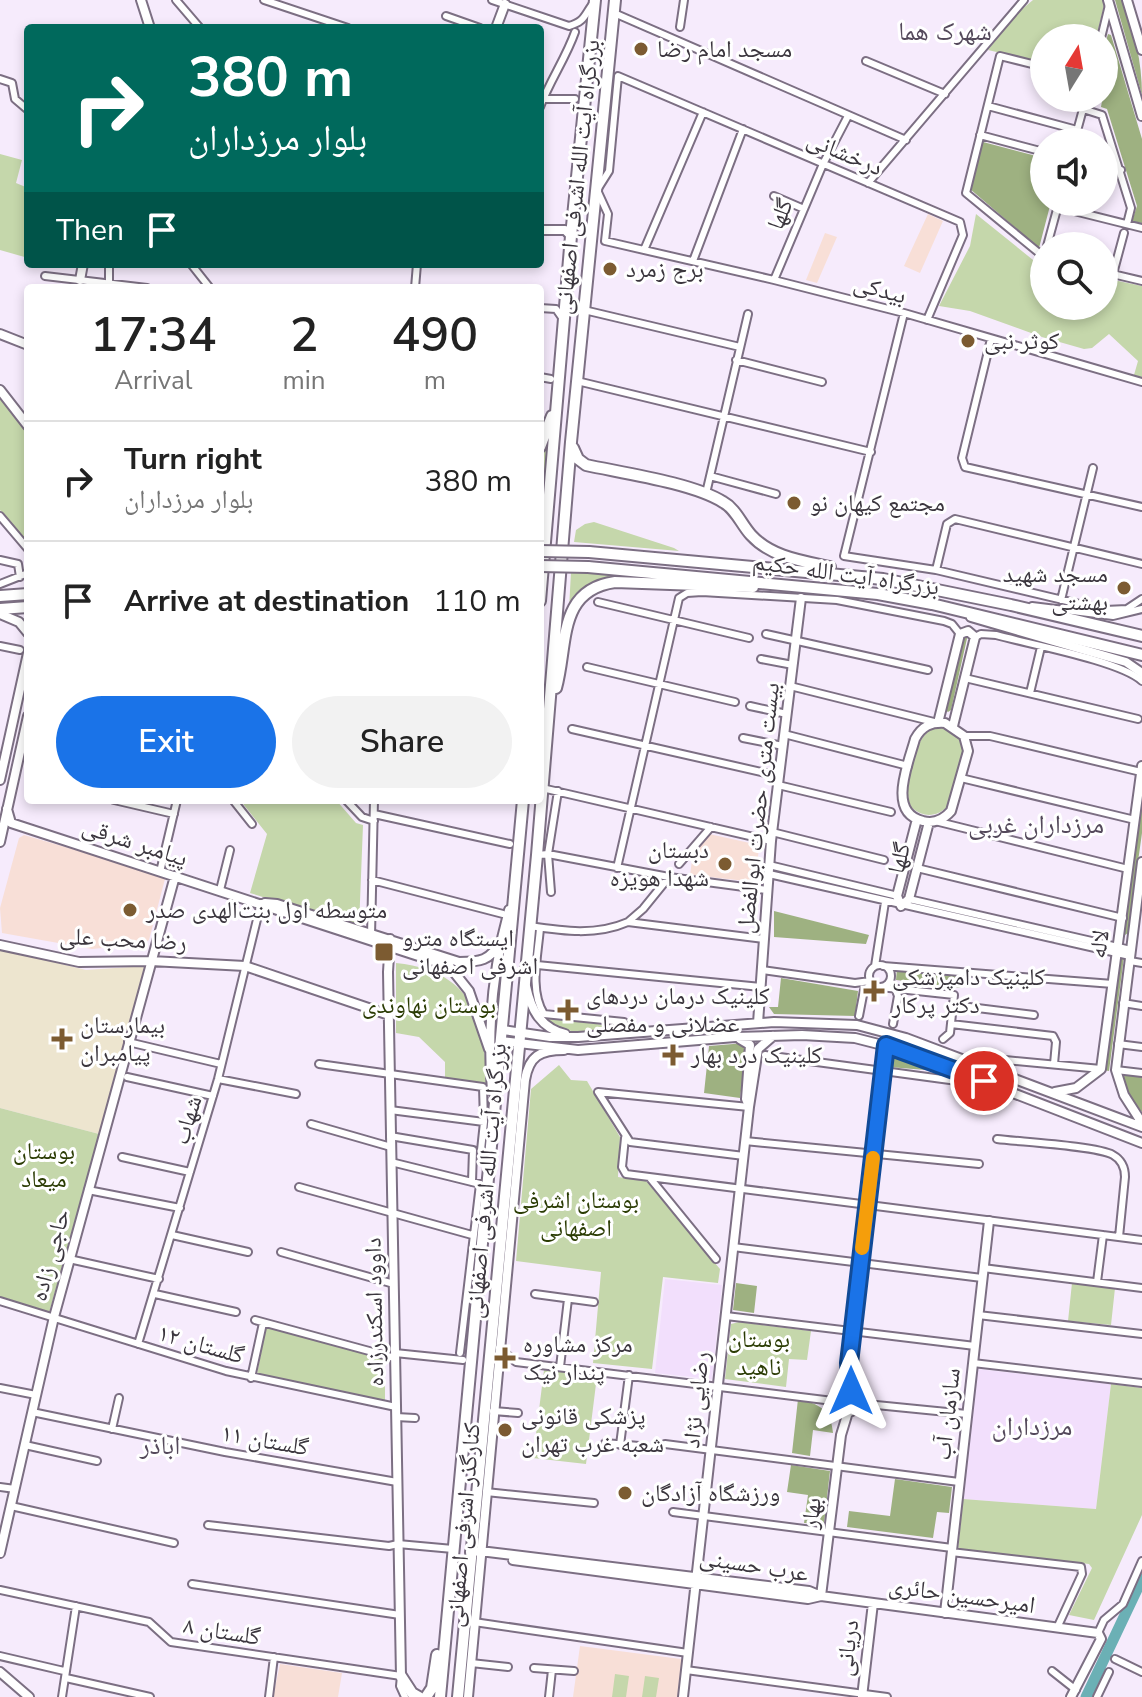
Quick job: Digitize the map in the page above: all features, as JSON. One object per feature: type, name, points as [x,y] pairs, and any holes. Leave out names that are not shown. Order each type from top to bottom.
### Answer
[{"type":"highway","name":"بزرگراه آیت الله اشرفی اصفهانی","points":[[544,767],[571,442],[615,0]]},
{"type":"highway","name":"بزرگراه آیت الله اشرفی اصفهانی","points":[[544,554],[595,1]]},
{"type":"highway","points":[[589,51],[597,61],[609,52]]},
{"type":"highway","points":[[587,84],[597,76],[606,87]]},
{"type":"highway","points":[[544,437],[557,403]]},
{"type":"highway","points":[[571,442],[578,459],[586,465],[707,493],[726,503],[749,534],[770,550],[883,579]]},
{"type":"highway","name":"بزرگراه آیت الله حکیم","points":[[544,551],[589,552],[883,579],[1142,636]]},
{"type":"highway","name":"بزرگراه آیت الله حکیم","points":[[544,566],[827,587],[932,604],[1142,655]]},
{"type":"highway","points":[[549,713],[558,680],[567,621],[581,596],[595,586],[615,582],[827,587]]},
{"type":"highway","points":[[0,596],[24,594]]},
{"type":"highway","points":[[0,612],[24,608]]},
{"type":"highway","name":"بزرگراه آیت الله اشرفی اصفهانی","points":[[440,1697],[523,804]]},
{"type":"highway","name":"بزرگراه آیت الله اشرفی اصفهانی","points":[[458,1697],[477,1553],[506,1248],[519,1038],[543,854],[542,804]]},
{"type":"highway","points":[[427,1697],[446,1630]]},
{"type":"highway","points":[[401,1676],[412,1693],[419,1697]]},
{"type":"street","points":[[141,0],[149,24]]},
{"type":"street","points":[[176,0],[197,24]]},
{"type":"street","points":[[264,0],[284,3],[338,24]]},
{"type":"street","points":[[492,0],[569,26],[587,17],[595,1]]},
{"type":"street","points":[[680,27],[684,0]]},
{"type":"street","points":[[868,183],[1024,0]]},
{"type":"street","points":[[1127,0],[1142,50]]},
{"type":"street","points":[[1104,24],[1108,3]]},
{"type":"street","points":[[1108,3],[1142,116]]},
{"type":"street","points":[[498,24],[510,4]]},
{"type":"street","points":[[614,13],[906,140]]},
{"type":"street","points":[[446,16],[469,24]]},
{"type":"street","points":[[544,96],[575,32]]},
{"type":"street","points":[[1030,64],[1000,56],[966,193],[1030,246]]},
{"type":"street","points":[[866,61],[945,94]]},
{"type":"street","name":"درخشانی","points":[[597,190],[609,171],[618,76],[956,220],[962,226],[963,235],[927,320]]},
{"type":"street","points":[[0,79],[12,83],[15,99],[24,107]]},
{"type":"street","points":[[544,103],[575,99]]},
{"type":"street","points":[[988,106],[1070,128]]},
{"type":"street","points":[[644,250],[703,112]]},
{"type":"street","points":[[1092,112],[1102,115],[1121,170],[1131,208],[1127,224]]},
{"type":"street","name":"گلها","points":[[774,280],[823,164],[848,116]]},
{"type":"street","points":[[693,261],[743,129]]},
{"type":"street","points":[[980,135],[1030,148]]},
{"type":"street","name":"بیدکی","points":[[597,190],[608,214],[605,241],[904,313],[1142,382]]},
{"type":"street","points":[[774,196],[804,209]]},
{"type":"street","points":[[1099,216],[1142,228]]},
{"type":"street","points":[[544,230],[565,230],[571,236]]},
{"type":"street","points":[[1118,255],[1124,233]]},
{"type":"street","points":[[80,280],[82,268]]},
{"type":"street","points":[[194,268],[207,284]]},
{"type":"street","points":[[1118,275],[1142,281]]},
{"type":"street","points":[[45,276],[99,284]]},
{"type":"street","points":[[544,308],[556,309],[564,321]]},
{"type":"street","points":[[584,310],[740,347]]},
{"type":"street","points":[[904,313],[844,556],[936,570],[1112,611],[1127,609],[1142,599]]},
{"type":"street","points":[[707,489],[748,314]]},
{"type":"street","points":[[0,334],[24,343]]},
{"type":"street","points":[[991,339],[963,464],[969,468],[1142,507]]},
{"type":"street","points":[[736,360],[822,382]]},
{"type":"street","points":[[544,378],[551,379]]},
{"type":"street","points":[[577,381],[871,452]]},
{"type":"street","points":[[0,390],[24,421]]},
{"type":"street","points":[[1061,600],[1093,468]]},
{"type":"street","points":[[710,476],[776,494]]},
{"type":"street","points":[[0,516],[24,544]]},
{"type":"street","points":[[936,570],[947,524],[955,519],[1142,564]]},
{"type":"street","points":[[0,560],[18,564],[20,577]]},
{"type":"street","points":[[0,584],[24,575]]},
{"type":"street","points":[[617,868],[679,598],[687,593],[702,592],[863,604],[944,621],[952,624],[960,634]]},
{"type":"street","name":"بیست متری حضرت ابوالفضل","points":[[758,1023],[771,837],[801,598]]},
{"type":"street","points":[[598,602],[749,638]]},
{"type":"street","points":[[932,604],[1013,631],[1126,662],[1142,673]]},
{"type":"street","points":[[1011,605],[1113,616],[1142,609]]},
{"type":"street","points":[[0,612],[24,628]]},
{"type":"street","points":[[960,634],[968,631],[975,637]]},
{"type":"street","points":[[766,634],[928,670]]},
{"type":"street","points":[[938,723],[960,634]]},
{"type":"street","points":[[975,637],[988,634],[1041,647],[1129,671],[1142,681]]},
{"type":"street","points":[[953,726],[975,637]]},
{"type":"street","points":[[0,646],[24,652],[0,780]]},
{"type":"street","points":[[1030,693],[1041,647]]},
{"type":"street","points":[[761,659],[793,665]]},
{"type":"street","points":[[587,667],[735,702]]},
{"type":"street","points":[[965,678],[1138,719]]},
{"type":"street","points":[[790,686],[953,726],[964,736],[968,751],[951,811],[932,822]]},
{"type":"street","points":[[750,706],[787,714]]},
{"type":"street","points":[[938,723],[930,724],[919,732],[902,791],[902,803],[917,819],[1128,869]]},
{"type":"street","points":[[572,729],[891,812]]},
{"type":"street","points":[[0,842],[24,734]]},
{"type":"street","points":[[784,734],[908,766]]},
{"type":"street","points":[[964,736],[990,736],[1142,769]]},
{"type":"street","points":[[743,738],[783,746]]},
{"type":"street","name":"لاله","points":[[1101,1069],[1142,769]]},
{"type":"street","points":[[961,778],[1135,820]]},
{"type":"street","points":[[544,788],[711,827],[884,860]]},
{"type":"street","points":[[551,892],[543,854],[558,791]]},
{"type":"street","points":[[131,804],[174,814]]},
{"type":"street","points":[[160,872],[176,804]]},
{"type":"street","points":[[236,804],[252,824]]},
{"type":"street","points":[[350,804],[362,817],[510,844]]},
{"type":"street","points":[[371,937],[374,804]]},
{"type":"street","name":"پیامبر شرقی","points":[[7,809],[11,823],[275,910],[371,937],[449,966],[469,991],[489,1049]]},
{"type":"street","name":"گلها","points":[[917,819],[897,896],[901,906],[909,899],[932,822]]},
{"type":"street","points":[[679,864],[711,827]]},
{"type":"street","points":[[220,890],[230,850]]},
{"type":"street","points":[[543,854],[669,877],[767,890]]},
{"type":"street","name":"لاله","points":[[1142,862],[1138,922],[1123,1003],[1116,1070],[1124,1095],[1142,1125]]},
{"type":"street","points":[[917,868],[1123,918]]},
{"type":"street","points":[[769,869],[897,896],[1118,951],[1142,963]]},
{"type":"street","points":[[769,869],[901,906],[1118,951]]},
{"type":"street","name":"حاجی زاده","points":[[0,1553],[54,1317],[175,876]]},
{"type":"street","points":[[624,1022],[544,1014],[537,1003],[535,927],[587,932],[607,930],[628,922],[669,877]]},
{"type":"street","points":[[372,880],[503,914]]},
{"type":"street","points":[[495,1115],[489,1049],[501,941],[515,890]]},
{"type":"street","name":"گلها","points":[[879,966],[885,902]]},
{"type":"street","name":"شهاب","points":[[138,1344],[218,1079],[261,903]]},
{"type":"street","points":[[628,922],[764,939]]},
{"type":"street","name":"پیامبر شرقی","points":[[389,943],[459,962],[478,962],[491,957],[501,941]]},
{"type":"street","name":"داوود اسکندرزاده","points":[[389,943],[401,1676]]},
{"type":"street","name":"رضا محب علی","points":[[0,945],[79,962],[151,961],[245,966],[389,1015]]},
{"type":"street","points":[[537,965],[761,987]]},
{"type":"street","points":[[874,984],[870,971],[879,966],[896,965],[1113,984]]},
{"type":"street","points":[[762,970],[855,983],[887,984],[889,970],[879,966]]},
{"type":"street","points":[[525,979],[532,1008],[538,1017],[555,1031],[578,1037]]},
{"type":"street","points":[[859,1016],[864,990],[874,984],[954,995],[950,1033],[943,1039]]},
{"type":"street","points":[[893,1024],[898,996],[895,988]]},
{"type":"street","points":[[1123,1003],[1142,1006]]},
{"type":"street","points":[[953,1005],[1034,1015]]},
{"type":"street","points":[[519,1038],[578,1037],[804,1021],[857,1025],[906,1038],[1142,1125]]},
{"type":"street","points":[[951,1024],[1053,1036],[1056,1042],[1054,1064]]},
{"type":"street","points":[[613,1034],[612,1043],[616,1047]]},
{"type":"street","points":[[502,1035],[564,1050]]},
{"type":"street","name":"رضایی نژاد","points":[[683,1697],[749,1107],[758,1049],[773,1036]]},
{"type":"street","points":[[506,1248],[527,1070],[537,1054],[735,1037],[829,1036],[886,1045],[1142,1143]]},
{"type":"street","name":"رضایی نژاد","points":[[735,1037],[750,1045],[746,1099],[749,1107]]},
{"type":"street","points":[[128,1042],[221,1064]]},
{"type":"street","points":[[1118,1044],[1142,1047]]},
{"type":"street","points":[[841,1435],[848,1412],[856,1403],[851,1391],[849,1363],[886,1045]]},
{"type":"street","points":[[765,1055],[972,1083]]},
{"type":"street","points":[[992,1070],[995,1059],[1101,1069]]},
{"type":"street","points":[[251,1378],[259,1322],[395,1356],[462,1357],[477,1150],[484,1122],[483,1087],[319,1064]]},
{"type":"street","points":[[1049,1093],[1076,1088],[1101,1069]]},
{"type":"street","points":[[1116,1070],[1142,1073]]},
{"type":"street","points":[[127,1077],[213,1096]]},
{"type":"street","points":[[218,1079],[296,1094]]},
{"type":"street","points":[[744,1156],[633,1143],[625,1138],[598,1094],[601,1091],[749,1107]]},
{"type":"street","points":[[390,1110],[484,1122]]},
{"type":"street","points":[[311,1124],[391,1147]]},
{"type":"street","points":[[390,1136],[477,1150]]},
{"type":"street","points":[[625,1138],[622,1170],[626,1174],[1142,1240]]},
{"type":"street","points":[[997,1139],[1103,1151],[1119,1160],[1125,1167],[1125,1177],[1119,1237]]},
{"type":"street","points":[[745,1141],[979,1164]]},
{"type":"street","points":[[122,1157],[190,1172]]},
{"type":"street","points":[[391,1162],[476,1183]]},
{"type":"street","points":[[650,1178],[716,1259]]},
{"type":"street","points":[[299,1187],[472,1235]]},
{"type":"street","points":[[88,1190],[180,1208]]},
{"type":"street","name":"سازمان آب","points":[[945,1613],[989,1221]]},
{"type":"street","points":[[172,1235],[248,1252]]},
{"type":"street","points":[[1097,1282],[1103,1235]]},
{"type":"street","points":[[733,1247],[982,1278]]},
{"type":"street","points":[[281,1252],[394,1284]]},
{"type":"street","points":[[69,1259],[159,1279]]},
{"type":"street","points":[[983,1268],[1142,1288]]},
{"type":"street","points":[[155,1294],[236,1312]]},
{"type":"street","points":[[535,1294],[594,1302]]},
{"type":"street","points":[[560,1367],[568,1299]]},
{"type":"street","name":"گلستان ۱۲","points":[[0,1301],[251,1378],[415,1418]]},
{"type":"street","points":[[978,1315],[1142,1334]]},
{"type":"street","points":[[726,1316],[975,1346]]},
{"type":"street","points":[[496,1354],[516,1362],[718,1385],[835,1396],[843,1389],[851,1391]]},
{"type":"street","name":"کنارگذر اشرفی اصفهانی","points":[[468,1697],[477,1553],[486,1492],[496,1354]]},
{"type":"street","points":[[841,1435],[835,1396],[849,1363]]},
{"type":"street","points":[[973,1363],[1142,1383]]},
{"type":"street","points":[[620,1445],[629,1375]]},
{"type":"street","points":[[0,1388],[36,1395]]},
{"type":"street","points":[[112,1429],[119,1398]]},
{"type":"street","points":[[856,1403],[967,1414]]},
{"type":"street","points":[[493,1411],[518,1413]]},
{"type":"street","points":[[838,1411],[848,1412]]},
{"type":"street","name":"گلستان ۱۱","points":[[32,1412],[397,1482]]},
{"type":"street","name":"بهار","points":[[821,1596],[841,1435]]},
{"type":"street","points":[[605,1443],[639,1446]]},
{"type":"street","points":[[665,1444],[959,1482]]},
{"type":"street","points":[[25,1445],[97,1461]]},
{"type":"street","points":[[0,1487],[15,1489]]},
{"type":"street","points":[[486,1492],[594,1503]]},
{"type":"street","points":[[11,1506],[174,1543]]},
{"type":"street","points":[[673,1512],[1081,1567],[1082,1574],[1057,1628]]},
{"type":"street","points":[[208,1525],[389,1546],[398,1544],[453,1549]]},
{"type":"street","name":"عرب حسینی","points":[[477,1553],[809,1591],[821,1596]]},
{"type":"street","points":[[1052,1671],[1073,1694],[1101,1639],[1098,1633],[1104,1620],[1123,1604],[1142,1561]]},
{"type":"street","points":[[192,1584],[400,1615]]},
{"type":"street","name":"گلستان ٨","points":[[0,1590],[149,1622],[171,1642],[401,1676]]},
{"type":"street","name":"امیرحسین حائری","points":[[821,1596],[1098,1633]]},
{"type":"street","name":"دریانی","points":[[862,1695],[873,1603]]},
{"type":"street","points":[[62,1697],[76,1606]]},
{"type":"street","points":[[474,1622],[688,1653]]},
{"type":"street","points":[[0,1656],[150,1697]]},
{"type":"street","points":[[269,1697],[274,1657]]},
{"type":"street","points":[[1115,1659],[1142,1672]]},
{"type":"street","points":[[471,1663],[508,1667]]},
{"type":"street","points":[[534,1668],[574,1671]]},
{"type":"street","points":[[549,1697],[552,1670]]},
{"type":"street","points":[[686,1670],[887,1697]]},
{"type":"street","points":[[0,1672],[29,1697]]},
{"type":"street","points":[[1097,1697],[1109,1672]]},
{"type":"street","points":[[401,1676],[400,1686],[405,1697]]},
{"type":"shaded area","points":[[928,214],[943,221],[920,273],[904,266]]},
{"type":"shaded area","points":[[825,233],[837,237],[817,283],[806,280]]},
{"type":"shaded area","name":"دبستان شهدا هویزه","points":[[709,834],[759,845],[756,882],[690,875],[693,853]]},
{"type":"shaded area","points":[[24,835],[165,879],[149,940],[143,944],[92,949],[2,933],[0,908],[19,838]]},
{"type":"shaded area","name":"بیمارستان پیامبران","points":[[0,949],[86,970],[145,966],[99,1134],[0,1108]]},
{"type":"shaded area","points":[[665,1279],[722,1285],[712,1379],[655,1373]]},
{"type":"shaded area","points":[[977,1369],[1111,1384],[1096,1509],[963,1499]]},
{"type":"shaded area","points":[[580,1646],[681,1659],[684,1663],[679,1697],[573,1697]]},
{"type":"shaded area","points":[[280,1664],[342,1673],[338,1697],[273,1697]]},
{"type":"green space","points":[[1033,0],[1103,0],[1104,6],[1100,24],[1030,24],[1030,60],[988,50],[1015,15]]},
{"type":"green space","points":[[1115,0],[1124,0],[1131,24],[1139,58],[1142,95]]},
{"type":"green space","points":[[1118,58],[1142,139],[1142,223],[1132,221],[1137,206],[1118,145],[1118,128],[1113,128],[1108,112],[1118,112]]},
{"type":"green space","points":[[983,142],[1030,154],[1030,216],[1047,216],[1043,232],[1030,232],[1030,240],[970,189]]},
{"type":"green space","points":[[0,154],[22,160],[16,183],[24,186],[24,257],[0,250]]},
{"type":"green space","points":[[976,214],[1030,258],[1030,320],[1118,320],[1118,281],[1142,286],[1142,377],[1134,375],[1138,361],[1109,334],[1092,348],[1084,349],[970,311],[939,306],[970,246]]},
{"type":"green space","points":[[0,396],[24,425],[24,539],[0,510]]},
{"type":"green space","points":[[550,426],[544,505],[544,443]]},
{"type":"green space","points":[[594,522],[679,551],[574,542],[576,530]]},
{"type":"green space","points":[[571,572],[751,584],[610,580],[569,609]]},
{"type":"green space","points":[[968,634],[951,710],[948,712],[945,710],[961,636]]},
{"type":"green space","points":[[935,727],[947,729],[958,736],[962,743],[962,756],[948,806],[926,815],[912,808],[908,777],[915,751],[927,732]]},
{"type":"green space","points":[[1142,792],[1142,833],[1128,933],[1125,935],[1123,934]]},
{"type":"green space","points":[[243,804],[339,804],[356,823],[363,825],[359,927],[250,893],[267,834]]},
{"type":"green space","points":[[774,911],[869,935],[866,944],[774,937]]},
{"type":"green space","points":[[1121,956],[1124,957],[1109,1071],[1103,1070]]},
{"type":"green space","name":"بوستان نهاوندی","points":[[396,963],[442,976],[457,987],[469,1002],[482,1038],[486,1085],[445,1077],[445,1062],[419,1037],[396,1033]]},
{"type":"green space","points":[[897,968],[964,974],[962,988],[896,980]]},
{"type":"green space","points":[[781,978],[858,991],[855,1016],[774,1014],[769,1007],[778,1007]]},
{"type":"green space","points":[[542,1017],[627,1028],[571,1031]]},
{"type":"green space","points":[[745,1043],[740,1098],[704,1093],[709,1046]]},
{"type":"green space","points":[[899,1053],[950,1072],[889,1067],[891,1057]]},
{"type":"green space","name":"بوستان اشرفی اصفهانی","points":[[559,1065],[571,1080],[587,1081],[620,1137],[618,1177],[646,1181],[720,1269],[718,1283],[663,1277],[652,1369],[593,1363],[601,1272],[516,1261],[531,1089]]},
{"type":"green space","points":[[1123,1074],[1142,1076],[1142,1112],[1125,1085]]},
{"type":"green space","name":"بوستان میعاد","points":[[0,1108],[99,1134],[49,1313],[0,1298]]},
{"type":"green space","points":[[736,1283],[757,1286],[754,1313],[733,1310]]},
{"type":"green space","points":[[1072,1283],[1115,1288],[1111,1325],[1068,1321]]},
{"type":"green space","name":"بوستان ناهید","points":[[739,1322],[811,1331],[807,1360],[789,1359],[786,1387],[725,1379],[731,1324]]},
{"type":"green space","points":[[266,1327],[385,1359],[385,1401],[257,1374]]},
{"type":"green space","points":[[544,1370],[597,1376],[586,1464],[533,1458]]},
{"type":"green space","points":[[1111,1384],[1142,1388],[1142,1515],[1094,1620],[1069,1615],[1092,1568],[1089,1564],[958,1549],[963,1499],[1096,1509]]},
{"type":"green space","points":[[847,1390],[854,1393],[857,1400],[854,1407],[847,1410],[840,1407],[837,1400],[840,1393]]},
{"type":"green space","points":[[798,1399],[823,1409],[832,1425],[833,1433],[813,1430],[810,1456],[792,1453]]},
{"type":"green space","points":[[791,1465],[830,1471],[824,1524],[804,1523],[808,1495],[787,1492]]},
{"type":"green space","points":[[895,1479],[952,1487],[949,1513],[937,1512],[933,1538],[847,1527],[849,1511],[890,1516]]},
{"type":"green space","points":[[615,1674],[629,1676],[626,1697],[612,1697]]},
{"type":"green space","points":[[645,1676],[659,1678],[656,1697],[642,1697]]},
{"type":"waterway","points":[[1086,1697],[1142,1579]]},
{"type":"slow traffic","points":[[862,1248],[873,1158]]},
{"type":"place","name":"مسجد امام رضا","points":[[641,49]]},
{"type":"place","name":"برج زمرد","points":[[610,269]]},
{"type":"place","name":"کوثر نبی","points":[[968,341]]},
{"type":"place","name":"مجتمع کیهان نو","points":[[794,503]]},
{"type":"place","name":"مسجد شهید بهشتی","points":[[1124,588]]},
{"type":"place","name":"دبستان شهدا هویزه","points":[[725,864]]},
{"type":"place","name":"متوسطه اول بنت‌الهدی صدر","points":[[130,910]]},
{"type":"place","name":"ایستگاه مترو اشرفی اصفهانی","points":[[384,952]]},
{"type":"place","name":"کلینیک دامپزشکی دکتر پرکار","points":[[874,991]]},
{"type":"place","name":"کلینیک درمان دردهای عضلانی و مفصلی","points":[[568,1010]]},
{"type":"place","name":"بیمارستان پیامبران","points":[[62,1039]]},
{"type":"place","name":"کلینیک درد بهار","points":[[673,1055]]},
{"type":"place","name":"مرکز مشاوره پندار نیک","points":[[505,1358]]},
{"type":"place","name":"پزشکی قانونی شعبه غرب تهران","points":[[505,1430]]},
{"type":"place","name":"ورزشگاه آزادگان","points":[[625,1493]]},
{"type":"district","name":"شهرک هما","points":[[945,31]]},
{"type":"district","name":"مرزداران غربی","points":[[1036,824]]},
{"type":"district","name":"مرزداران","points":[[1032,1426]]},
{"type":"district","name":"اباذر","points":[[160,1445]]},
{"type":"route","points":[[851,1391],[849,1363],[886,1045],[984,1081]]}]
